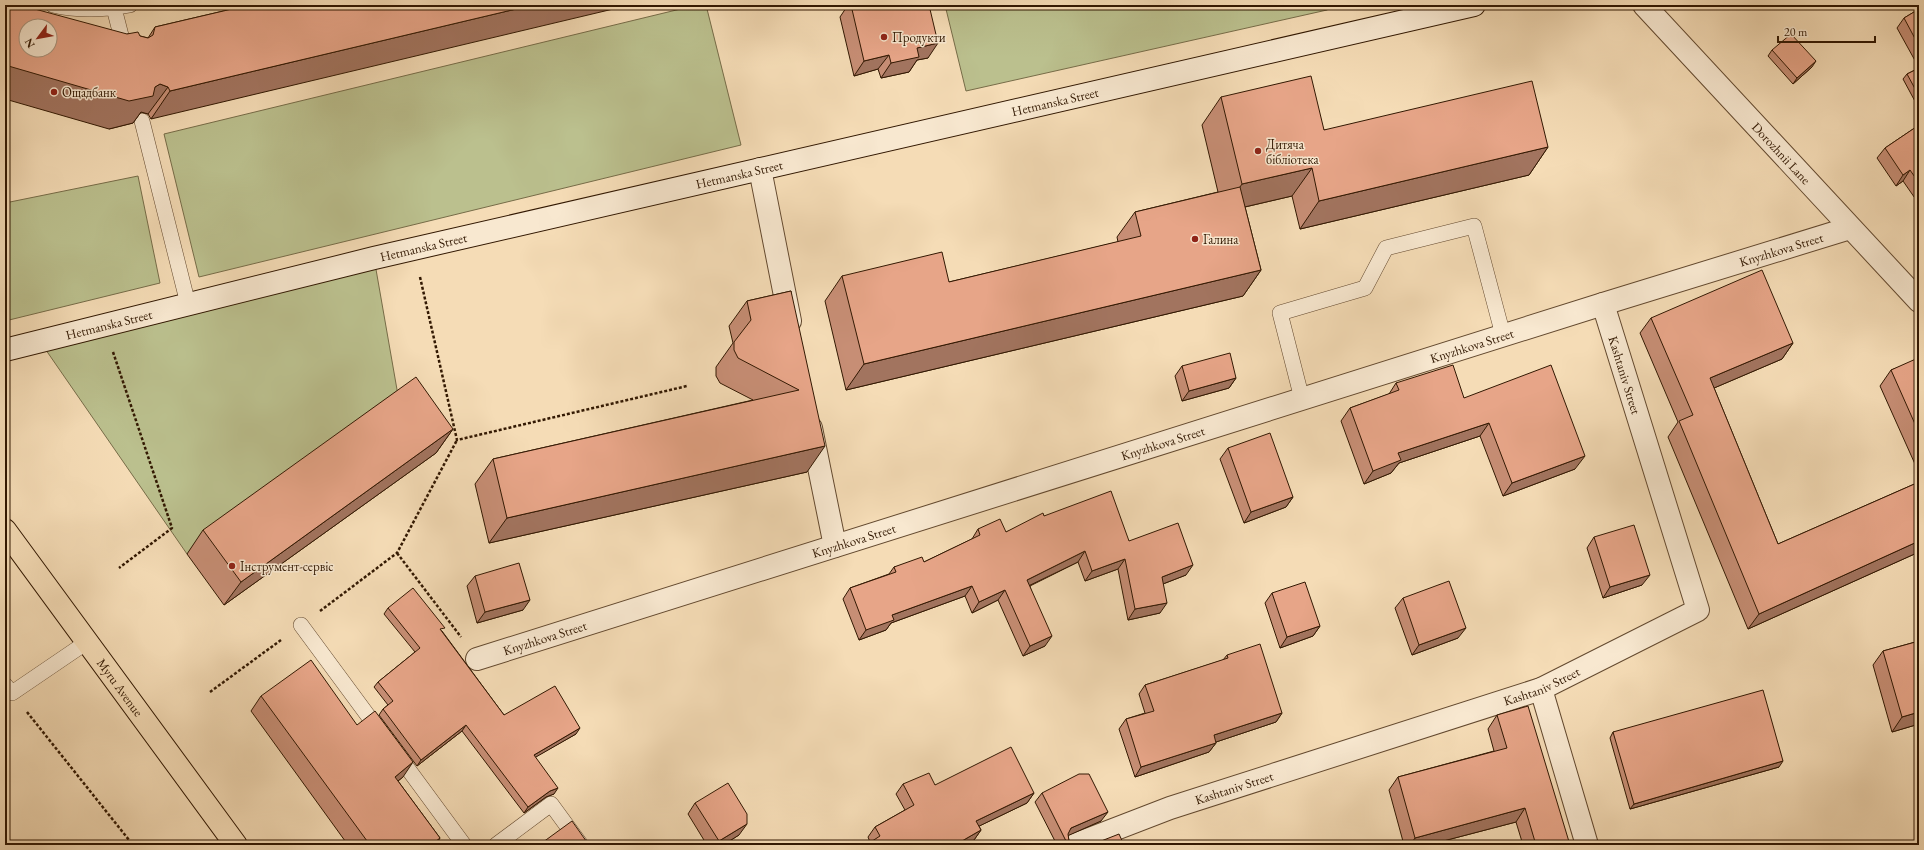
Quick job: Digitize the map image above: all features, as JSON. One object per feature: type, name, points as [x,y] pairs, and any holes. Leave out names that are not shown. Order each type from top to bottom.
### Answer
[{"type":"main road","name":"Myru Avenue","points":[[5,530],[236,845]]},
{"type":"street","name":"Hetmanska Street","points":[[5,350],[414,249],[1474,5]]},
{"type":"street","name":"Dorozhnii Lane","points":[[1644,5],[1919,301]]},
{"type":"street","points":[[760,169],[794,342]]},
{"type":"street","name":"Knyzhkova Street","points":[[477,659],[1302,398],[1850,228]]},
{"type":"street","name":"Kashtaniv Street","points":[[1074,845],[1170,808],[1541,688],[1698,610],[1603,304]]},
{"type":"street","points":[[807,405],[835,546]]},
{"type":"street","points":[[1541,688],[1587,845]]},
{"type":"lane","points":[[53,5],[88,10],[130,5]]},
{"type":"lane","points":[[114,8],[127,58]]},
{"type":"lane","points":[[142,121],[188,304]]},
{"type":"lane","points":[[1302,398],[1280,313],[1365,288],[1386,248],[1474,226],[1503,335]]},
{"type":"lane","points":[[301,625],[464,845]]},
{"type":"lane","points":[[8,689],[87,642]]},
{"type":"lane","points":[[496,845],[551,804],[581,845]]},
{"type":"path","points":[[210,692],[397,553],[457,440],[414,249]]},
{"type":"path","points":[[104,325],[172,528],[119,568]]},
{"type":"path","points":[[457,440],[687,386]]},
{"type":"path","points":[[397,553],[477,659]]},
{"type":"path","points":[[8,689],[133,845]]},
{"type":"green space","points":[[697,5],[706,5],[741,145],[199,277],[164,134]]},
{"type":"green space","points":[[945,5],[1335,5],[1327,10],[966,91]]},
{"type":"green space","points":[[138,176],[160,283],[5,321],[5,203]]},
{"type":"green space","points":[[374,258],[399,401],[187,554],[39,340]]},
{"type":"building","points":[[5,5],[20,5],[127,34],[138,32],[140,36],[148,38],[153,35],[155,27],[249,5],[533,5],[170,91],[168,87],[160,84],[155,87],[153,96],[129,101],[5,65]]},
{"type":"building","name":"Продукти","points":[[851,5],[929,5],[938,43],[917,48],[919,57],[891,63],[889,55],[864,61]]},
{"type":"building","points":[[1919,9],[1919,46],[1904,18]]},
{"type":"building","points":[[1791,34],[1816,61],[1797,78],[1772,50]]},
{"type":"building","points":[[1919,68],[1919,96],[1907,74]]},
{"type":"building","points":[[1311,76],[1324,130],[1532,81],[1548,147],[1319,201],[1312,168],[1242,184],[1221,97]]},
{"type":"building","points":[[1919,125],[1919,183],[1910,170],[1903,175],[1885,148]]},
{"type":"building","points":[[1240,187],[1261,270],[864,364],[842,276],[942,252],[949,282],[1141,236],[1135,212]]},
{"type":"building","points":[[1762,270],[1793,343],[1710,378],[1778,544],[1919,482],[1919,541],[1759,614],[1679,421],[1693,415],[1651,318]]},
{"type":"building","points":[[791,291],[825,446],[507,518],[493,459],[799,390],[738,358],[734,350],[734,342],[751,320],[747,301]]},
{"type":"building","points":[[1230,353],[1236,378],[1189,391],[1182,366]]},
{"type":"building","points":[[1918,358],[1919,360],[1919,433],[1891,370]]},
{"type":"building","points":[[1453,365],[1464,398],[1551,365],[1585,456],[1512,483],[1489,423],[1398,453],[1401,460],[1373,471],[1350,408],[1399,390],[1396,383]]},
{"type":"building","points":[[416,377],[453,429],[241,582],[203,530]]},
{"type":"building","points":[[1270,433],[1293,497],[1251,512],[1228,448]]},
{"type":"building","points":[[1111,491],[1129,541],[1178,523],[1193,565],[1162,577],[1167,603],[1135,609],[1125,559],[1092,571],[1085,551],[1027,580],[1052,636],[1030,646],[1005,590],[979,602],[972,586],[892,615],[894,620],[866,630],[850,588],[896,572],[894,567],[922,557],[924,562],[980,535],[978,529],[1000,519],[1006,532],[1043,513],[1044,516]]},
{"type":"building","points":[[1634,525],[1650,575],[1610,587],[1594,537]]},
{"type":"building","points":[[519,563],[530,600],[485,612],[475,576]]},
{"type":"building","points":[[1449,581],[1466,628],[1419,645],[1403,598]]},
{"type":"building","points":[[1305,582],[1320,626],[1287,637],[1272,593]]},
{"type":"building","points":[[413,588],[445,628],[440,629],[504,715],[555,686],[580,728],[534,755],[558,788],[550,791],[528,807],[466,725],[421,760],[383,709],[393,701],[378,682],[420,648],[388,608]]},
{"type":"building","points":[[1919,641],[1919,712],[1902,717],[1883,651]]},
{"type":"building","points":[[1260,644],[1282,713],[1214,735],[1216,743],[1141,767],[1126,719],[1154,711],[1145,685],[1228,658],[1227,655]]},
{"type":"building","points":[[311,660],[357,725],[375,711],[413,762],[395,777],[440,838],[431,845],[370,845],[261,696]]},
{"type":"building","points":[[1763,690],[1783,761],[1634,804],[1613,732]]},
{"type":"building","points":[[1528,706],[1570,845],[1536,845],[1525,808],[1415,838],[1398,777],[1507,748],[1497,715]]},
{"type":"building","points":[[1011,747],[1034,793],[976,821],[981,830],[955,845],[866,845],[880,836],[875,827],[914,805],[903,784],[929,773],[935,785]]},
{"type":"building","points":[[1079,774],[1089,774],[1108,812],[1071,828],[1068,834],[1069,841],[1072,845],[1068,845],[1042,793]]},
{"type":"building","points":[[728,783],[747,814],[747,824],[719,841],[695,803]]},
{"type":"building","points":[[572,821],[589,845],[539,845]]},
{"type":"building","points":[[1119,834],[1124,845],[1091,845]]},
{"type":"place","name":"Продукти","points":[[884,37]]},
{"type":"place","name":"Ощадбанк","points":[[54,92]]},
{"type":"place","name":"Дитяча бібліотека","points":[[1258,151]]},
{"type":"place","name":"Галина","points":[[1195,239]]},
{"type":"place","name":"Інструмент-сервіс","points":[[232,566]]}]
